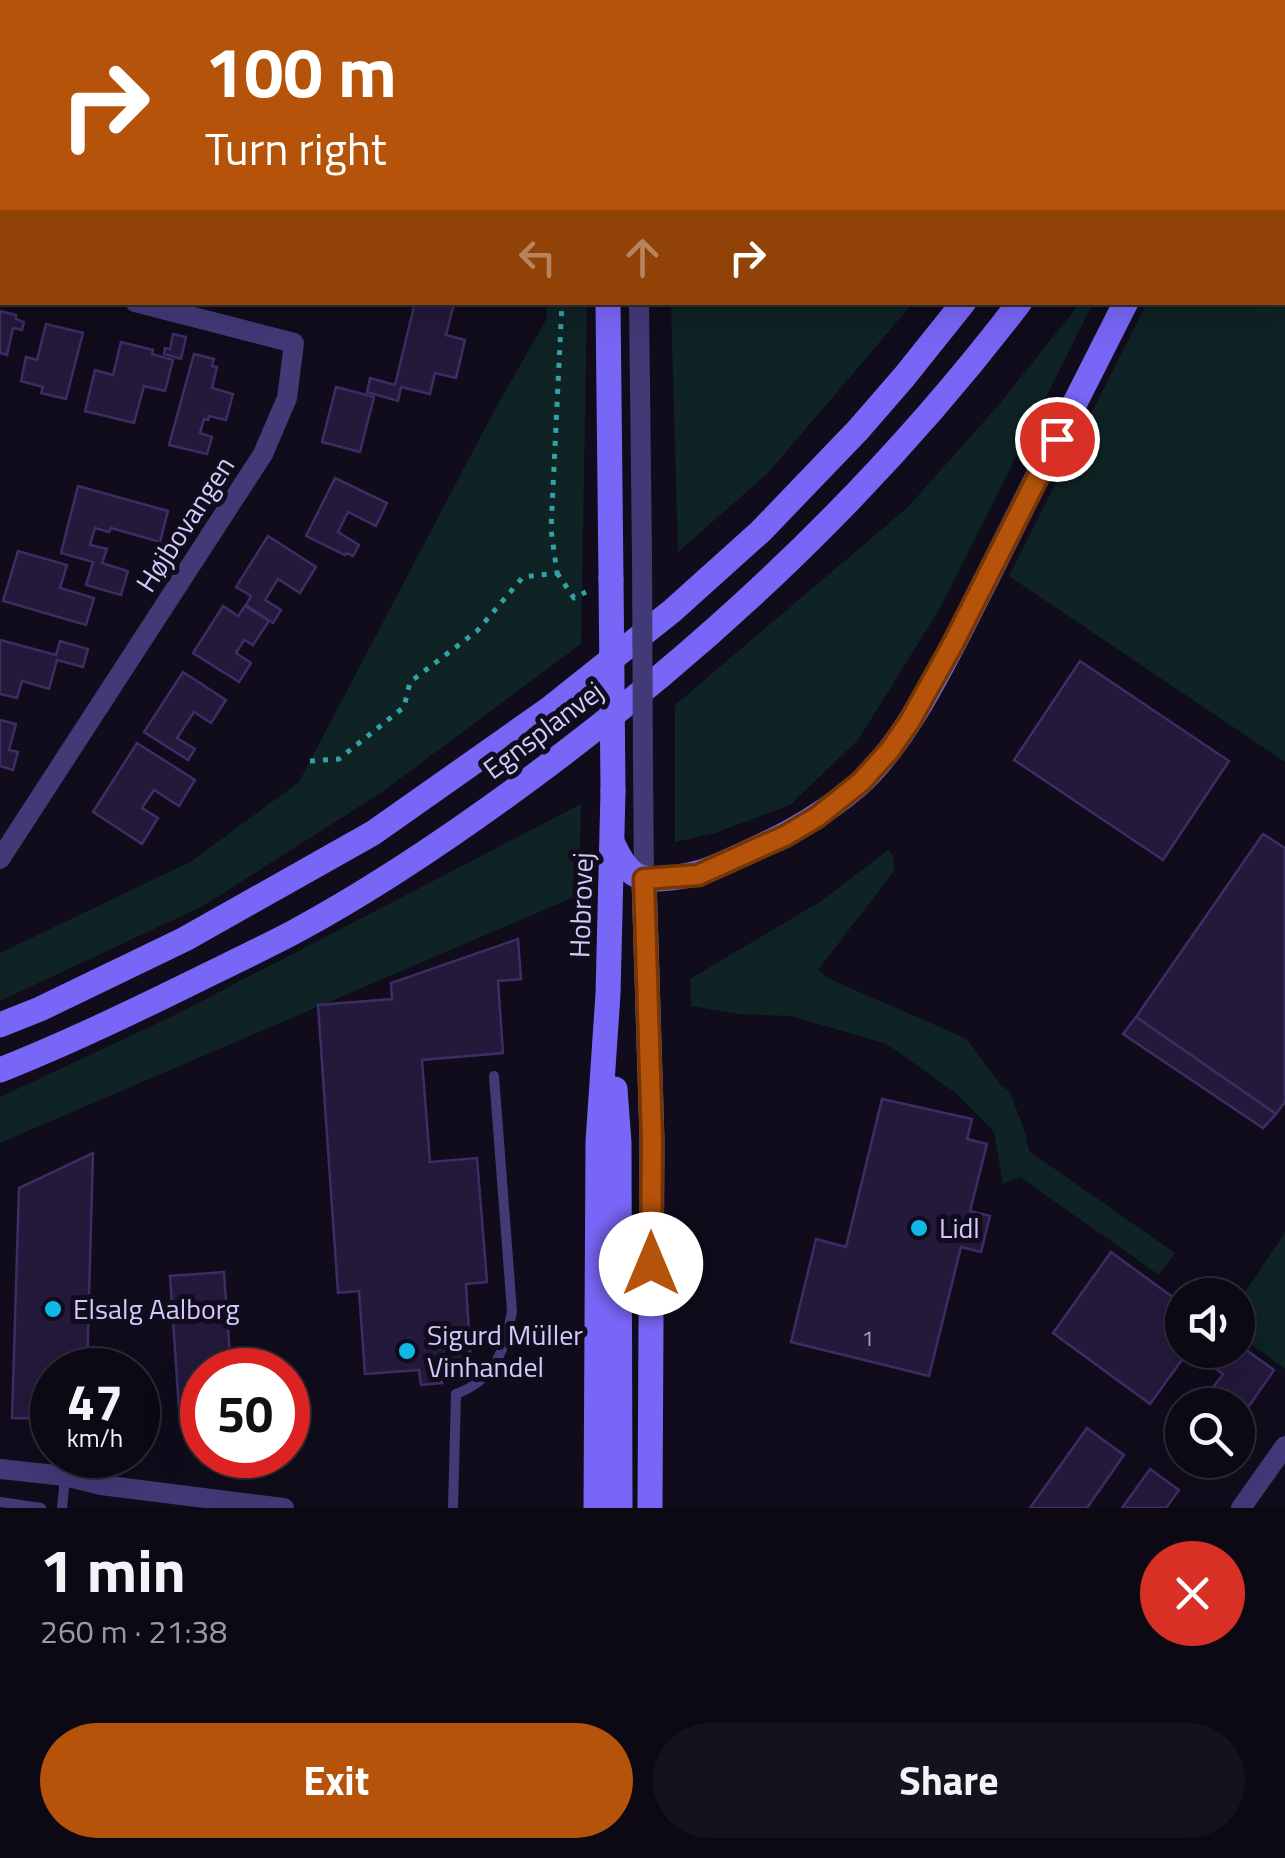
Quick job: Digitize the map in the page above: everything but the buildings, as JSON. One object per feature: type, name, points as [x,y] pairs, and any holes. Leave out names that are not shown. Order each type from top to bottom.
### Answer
[{"type":"main road","name":"Hobrovej","points":[[596,1508],[598,1142],[613,844],[608,305]]},
{"type":"main road","name":"Egnsplanvej","points":[[0,1024],[186,939],[373,834],[549,708],[672,611],[761,531],[858,430],[962,305]]},
{"type":"main road","name":"Egnsplanvej","points":[[0,1070],[66,1044],[295,931],[475,819],[586,737],[720,626],[818,535],[950,389],[1018,305]]},
{"type":"main road","points":[[613,844],[631,872],[644,879],[698,875],[785,836],[817,817],[861,782],[910,721],[953,644],[1124,305]]},
{"type":"main road","points":[[644,879],[652,1140],[650,1508]]},
{"type":"main road","points":[[608,994],[619,1143],[620,1508]]},
{"type":"street","name":"Højbovangen","points":[[0,860],[263,454],[286,398],[294,343],[147,305]]},
{"type":"street","points":[[639,305],[644,879]]},
{"type":"street","points":[[1242,1508],[1285,1446]]},
{"type":"street","points":[[0,1469],[30,1472]]},
{"type":"street","points":[[74,1478],[101,1485],[284,1508]]},
{"type":"lane","points":[[453,1508],[456,1394],[475,1387],[499,1358],[512,1311],[494,1076]]},
{"type":"lane","points":[[62,1508],[66,1478]]},
{"type":"lane","points":[[0,1502],[41,1508]]},
{"type":"path","points":[[562,305],[550,529],[556,573],[574,598]]},
{"type":"path","points":[[310,761],[339,759],[404,707],[410,682],[477,631],[524,577],[556,573]]},
{"type":"green space","points":[[546,305],[587,305],[581,644],[379,794],[203,906],[0,1001],[0,953],[192,861],[299,782],[547,318]]},
{"type":"green space","points":[[671,305],[911,305],[768,473],[678,552]]},
{"type":"green space","points":[[1078,305],[1092,305],[940,608],[858,740],[790,805],[715,833],[675,842],[675,705],[908,507],[996,408]]},
{"type":"green space","points":[[1146,305],[1285,305],[1285,762],[1009,576]]},
{"type":"green space","points":[[581,804],[579,895],[0,1143],[0,1097],[173,1016]]},
{"type":"green space","points":[[888,850],[893,856],[894,871],[818,970],[832,980],[967,1039],[1010,1092],[1029,1151],[1175,1253],[1159,1275],[1020,1177],[1003,1184],[994,1132],[957,1094],[887,1044],[791,1016],[739,1014],[691,1006],[690,979],[821,901]]},
{"type":"green space","points":[[1285,1233],[1285,1369],[1255,1347],[1254,1278]]},
{"type":"place","name":"Lidl","points":[[919,1228]]},
{"type":"place","name":"Elsalg Aalborg","points":[[53,1309]]},
{"type":"place","name":"Sigurd Müller Vinhandel","points":[[407,1351]]},
{"type":"route","points":[[651,1264],[652,1140],[644,879],[698,875],[785,836],[817,817],[861,782],[910,721],[1057,439]]}]
